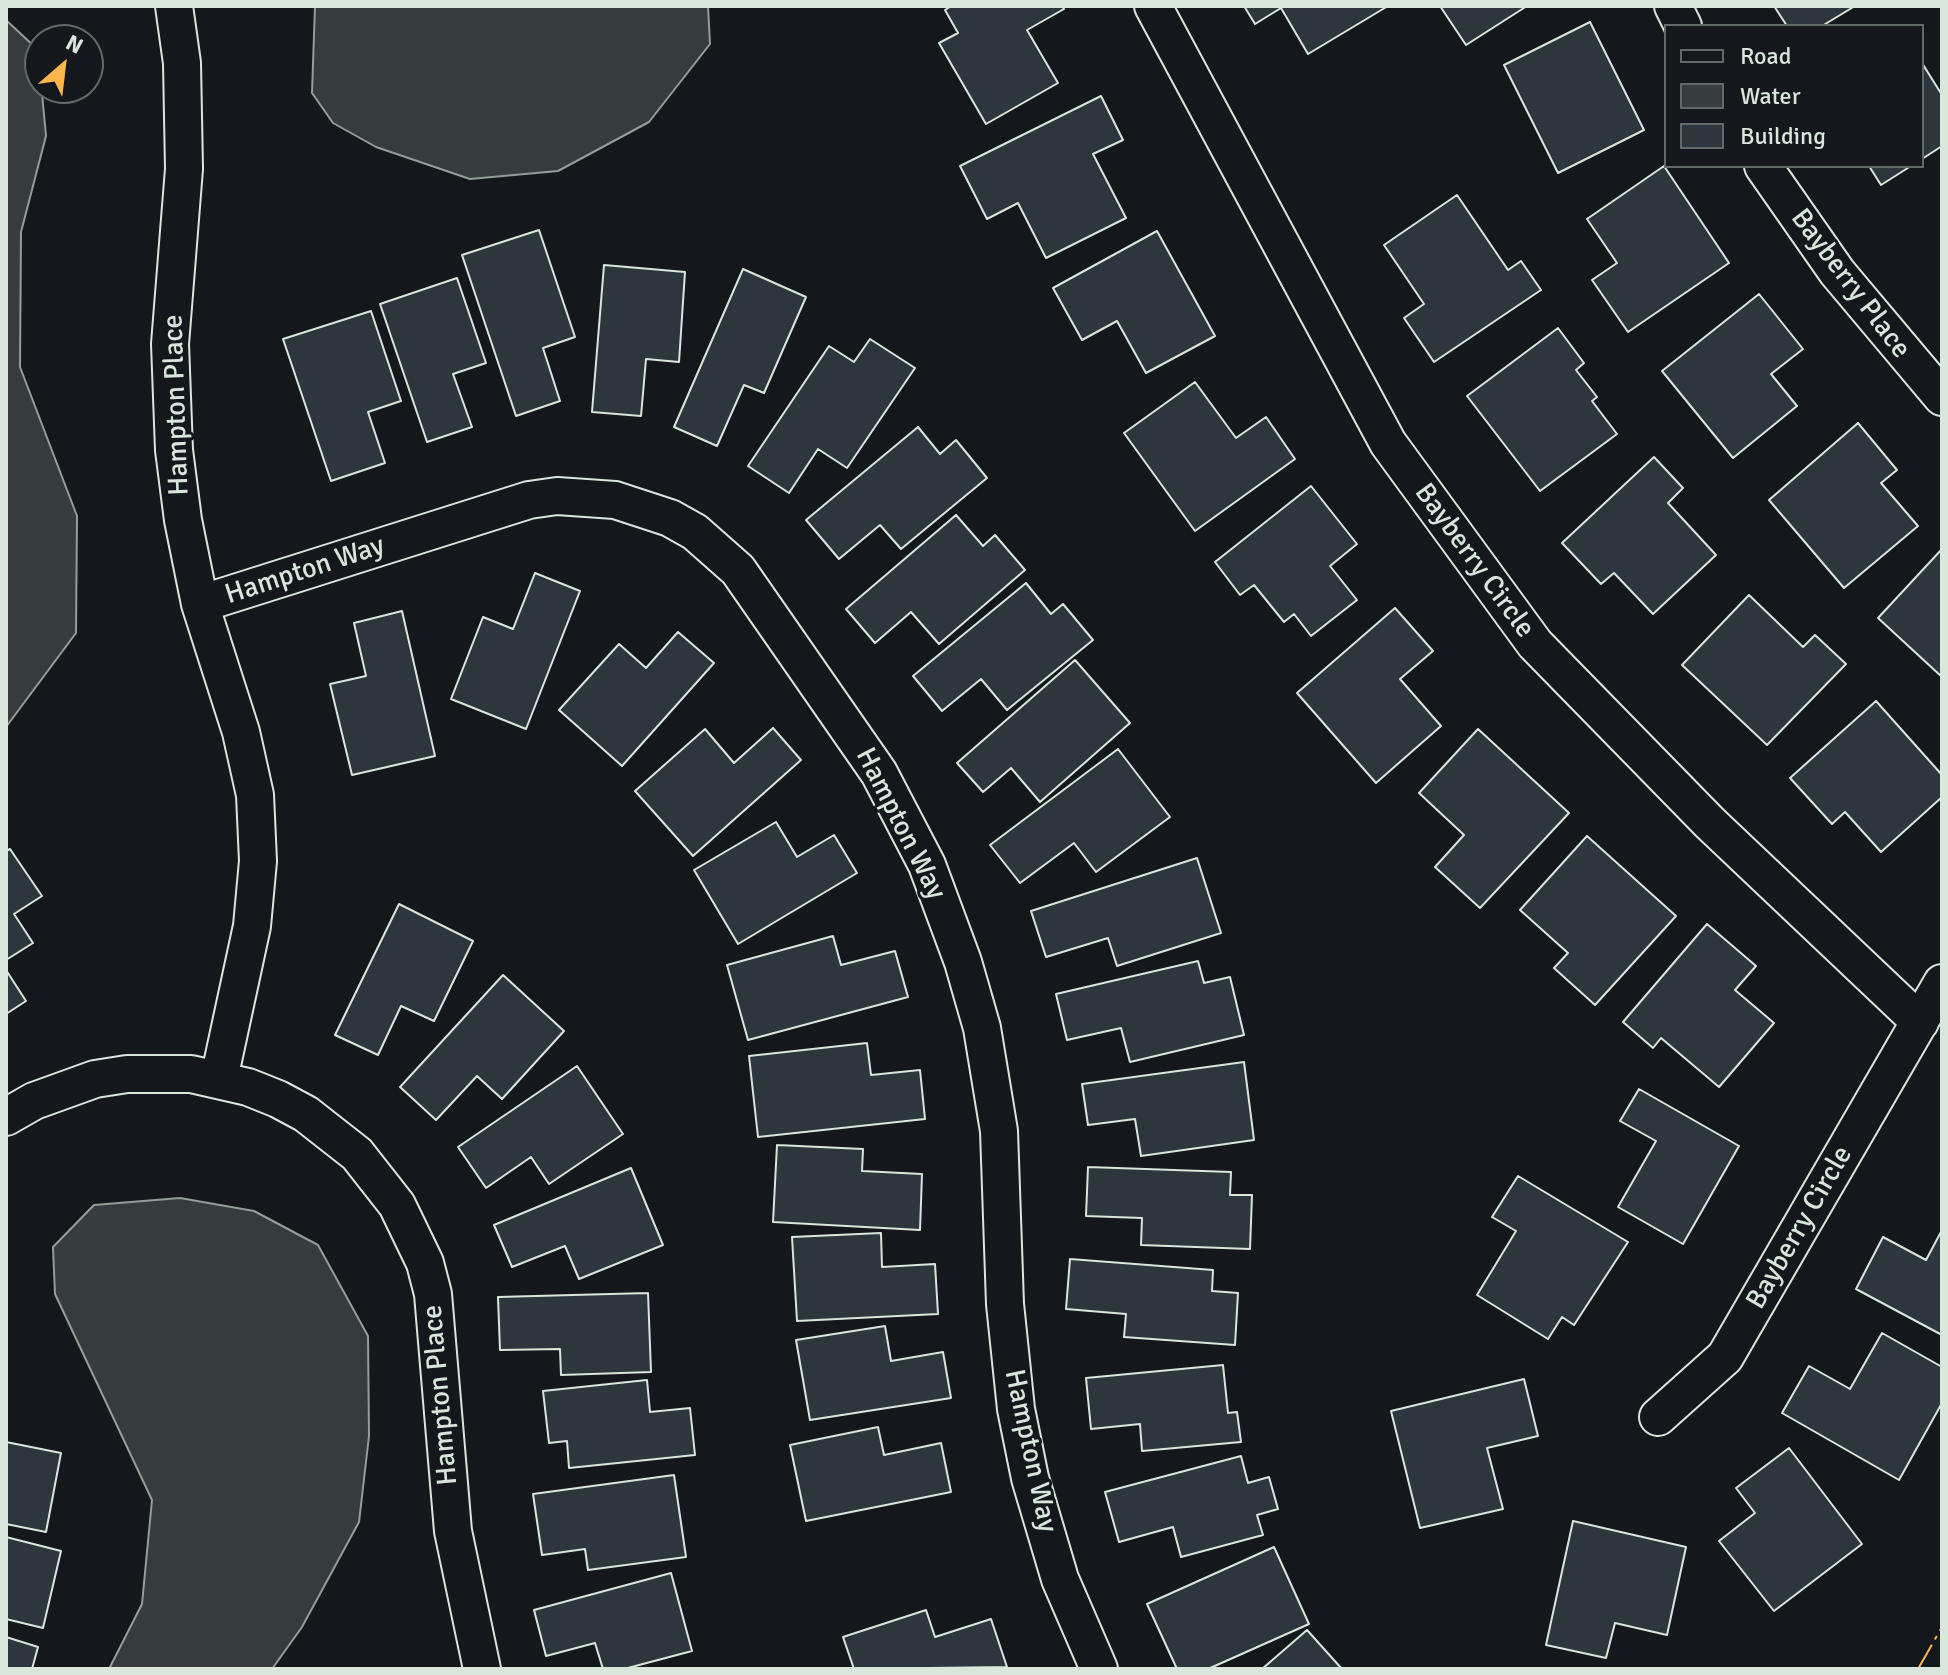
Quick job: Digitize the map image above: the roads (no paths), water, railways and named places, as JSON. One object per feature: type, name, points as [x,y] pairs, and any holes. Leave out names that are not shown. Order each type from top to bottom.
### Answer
[{"type":"street","name":"Hampton Place","points":[[174,6],[182,63],[184,169],[170,344],[174,450],[183,520],[200,604],[241,732],[255,795],[258,861],[252,926],[219,1079]]},
{"type":"street","name":"Bayberry Circle","points":[[1153,6],[1388,443],[1535,644],[1710,823],[1920,1022]]},
{"type":"street","points":[[1673,6],[1682,24]]},
{"type":"street","name":"Bayberry Place","points":[[1764,168],[1837,272],[1942,397]]},
{"type":"street","name":"Hampton Way","points":[[200,604],[529,500],[557,496],[615,500],[670,518],[695,532],[738,570],[879,773],[927,865],[963,962],[982,1028],[999,1131],[1005,1304],[1016,1409],[1030,1478],[1060,1579],[1099,1669]]},
{"type":"street","name":"Bayberry Circle","points":[[1658,1417],[1725,1357],[1942,983]]},
{"type":"street","name":"Hampton Place","points":[[6,1117],[34,1101],[95,1079],[159,1072],[219,1079],[278,1099],[306,1114],[349,1147],[397,1205],[425,1263],[438,1327],[444,1449],[453,1531],[482,1669]]},
{"type":"water","points":[[315,6],[708,6],[710,44],[649,122],[558,171],[470,179],[376,147],[333,123],[312,93]]},
{"type":"water","points":[[6,20],[24,37],[24,104],[43,104],[46,136],[21,232],[20,367],[77,516],[76,633],[6,727]]},
{"type":"water","points":[[180,1198],[254,1211],[318,1245],[368,1336],[369,1436],[359,1522],[302,1627],[272,1669],[109,1669],[142,1604],[152,1500],[55,1294],[53,1247],[94,1205]]}]
